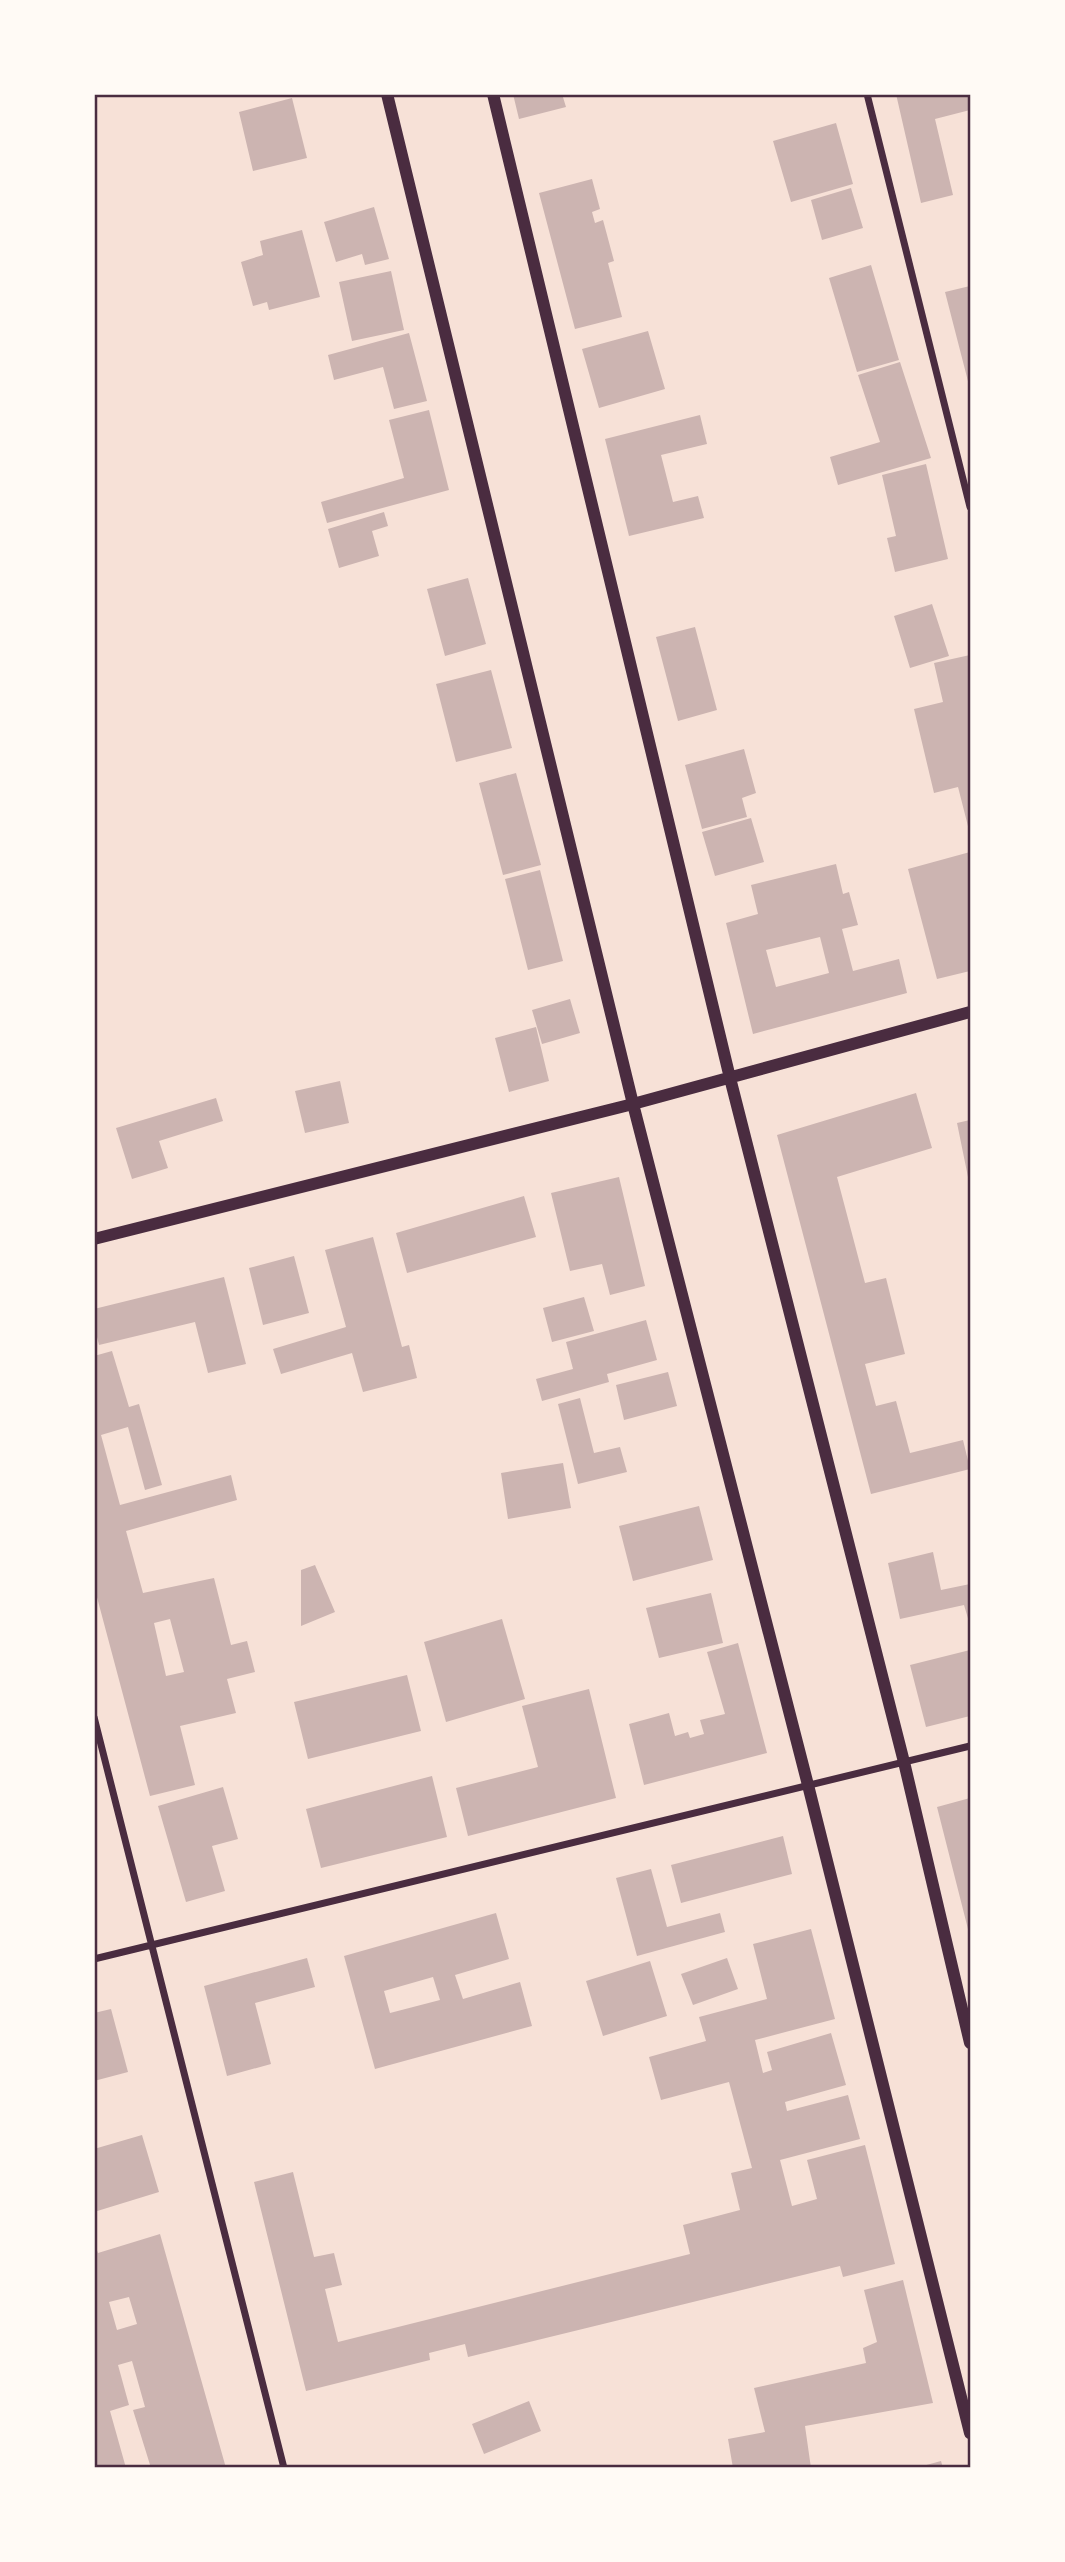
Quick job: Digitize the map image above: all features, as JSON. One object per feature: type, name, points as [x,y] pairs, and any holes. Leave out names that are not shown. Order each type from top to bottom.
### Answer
[{"type":"street","points":[[387,94],[633,1104],[971,2433]]},
{"type":"street","points":[[493,94],[730,1077],[904,1762],[971,2043]]},
{"type":"street","points":[[867,94],[971,507]]},
{"type":"street","points":[[94,1240],[633,1104],[971,1012]]},
{"type":"street","points":[[94,1717],[284,2468]]},
{"type":"street","points":[[94,1959],[971,1746]]},
{"type":"building","points":[[513,94],[562,94],[566,107],[519,119]]},
{"type":"building","points":[[896,94],[969,94],[970,110],[935,119],[953,195],[921,203]]},
{"type":"building","points":[[292,98],[307,158],[253,171],[239,112]]},
{"type":"building","points":[[836,123],[853,184],[791,202],[773,141]]},
{"type":"building","points":[[592,179],[600,209],[592,212],[595,223],[603,220],[614,261],[608,263],[622,317],[575,329],[539,193]]},
{"type":"building","points":[[851,188],[863,228],[822,240],[811,200]]},
{"type":"building","points":[[374,207],[389,259],[365,265],[362,254],[336,262],[324,222]]},
{"type":"building","points":[[302,230],[320,297],[269,310],[267,302],[253,306],[241,262],[263,255],[260,241]]},
{"type":"building","points":[[871,265],[899,360],[857,372],[829,278]]},
{"type":"building","points":[[391,271],[404,330],[352,341],[339,282]]},
{"type":"building","points":[[970,286],[970,389],[945,292]]},
{"type":"building","points":[[648,331],[665,389],[599,408],[582,349]]},
{"type":"building","points":[[409,333],[427,401],[394,409],[383,367],[334,380],[328,355]]},
{"type":"building","points":[[900,362],[931,458],[838,485],[830,457],[880,442],[858,375]]},
{"type":"building","points":[[429,410],[449,490],[327,523],[321,502],[404,478],[389,420]]},
{"type":"building","points":[[700,415],[707,444],[661,455],[673,502],[698,496],[704,518],[629,536],[605,439]]},
{"type":"building","points":[[926,464],[948,559],[895,572],[887,538],[896,536],[882,475]]},
{"type":"building","points":[[384,512],[388,526],[372,531],[379,556],[339,568],[328,529]]},
{"type":"building","points":[[468,578],[486,644],[445,656],[427,589]]},
{"type":"building","points":[[932,604],[949,656],[910,668],[894,616]]},
{"type":"building","points":[[695,627],[717,710],[678,721],[656,637]]},
{"type":"building","points":[[970,655],[970,834],[958,787],[934,793],[914,709],[943,702],[934,663]]},
{"type":"building","points":[[491,670],[512,748],[456,762],[436,684]]},
{"type":"building","points":[[744,749],[756,793],[742,798],[747,817],[702,829],[685,765]]},
{"type":"building","points":[[516,773],[541,865],[503,875],[479,783]]},
{"type":"building","points":[[751,818],[764,862],[715,876],[702,832]]},
{"type":"building","points":[[970,852],[970,971],[937,979],[908,869]]},
{"type":"building","points":[[836,864],[843,894],[849,892],[858,925],[842,929],[853,971],[899,959],[907,993],[753,1034],[726,923],[758,914],[751,885]],"holes":[[[820,937],[829,973],[776,987],[766,950]]]},
{"type":"building","points":[[540,870],[563,961],[528,970],[505,879]]},
{"type":"building","points":[[570,999],[580,1033],[542,1044],[532,1010]]},
{"type":"building","points":[[536,1027],[549,1081],[509,1092],[495,1038]]},
{"type":"building","points":[[340,1081],[349,1123],[305,1133],[295,1091]]},
{"type":"building","points":[[916,1093],[932,1148],[837,1177],[865,1283],[886,1278],[905,1354],[865,1364],[876,1406],[896,1401],[910,1453],[963,1440],[970,1469],[871,1494],[777,1135]]},
{"type":"building","points":[[216,1098],[223,1121],[159,1141],[168,1168],[132,1179],[116,1128]]},
{"type":"building","points":[[970,1120],[970,1182],[969,1182],[957,1123]]},
{"type":"building","points":[[619,1177],[645,1286],[610,1295],[602,1264],[570,1271],[551,1193]]},
{"type":"building","points":[[524,1196],[536,1237],[407,1273],[396,1233]]},
{"type":"building","points":[[373,1237],[402,1347],[409,1345],[417,1378],[363,1392],[352,1353],[281,1374],[273,1349],[346,1327],[325,1250]]},
{"type":"building","points":[[294,1256],[309,1313],[263,1325],[249,1268]]},
{"type":"building","points":[[224,1277],[246,1364],[208,1373],[195,1322],[99,1345],[94,1325],[94,1309]]},
{"type":"building","points":[[584,1297],[594,1331],[552,1342],[543,1308]]},
{"type":"building","points":[[646,1320],[657,1360],[607,1374],[609,1382],[542,1401],[536,1379],[573,1369],[566,1342]]},
{"type":"building","points":[[112,1351],[129,1407],[139,1404],[162,1485],[145,1490],[128,1427],[101,1435],[120,1505],[231,1475],[237,1500],[126,1531],[143,1593],[214,1578],[231,1645],[247,1641],[255,1672],[227,1679],[236,1713],[180,1726],[195,1785],[150,1796],[94,1586],[94,1356]],"holes":[[[170,1619],[184,1672],[166,1676],[154,1623]]]},
{"type":"building","points":[[668,1372],[677,1406],[624,1420],[616,1385]]},
{"type":"building","points":[[580,1398],[594,1453],[620,1447],[627,1472],[578,1484],[558,1404]]},
{"type":"building","points":[[563,1463],[571,1508],[508,1519],[501,1473]]},
{"type":"building","points":[[699,1506],[713,1560],[633,1581],[619,1526]]},
{"type":"building","points":[[933,1552],[941,1590],[970,1584],[970,1625],[964,1605],[900,1619],[888,1563]]},
{"type":"building","points":[[315,1565],[335,1612],[301,1626],[301,1570]]},
{"type":"building","points":[[711,1593],[723,1643],[659,1658],[646,1608]]},
{"type":"building","points":[[502,1619],[525,1699],[446,1722],[424,1642]]},
{"type":"building","points":[[738,1643],[767,1753],[644,1785],[629,1724],[669,1713],[675,1736],[688,1732],[690,1738],[704,1734],[700,1720],[725,1714],[707,1652]]},
{"type":"building","points":[[970,1650],[970,1716],[926,1727],[910,1665]]},
{"type":"building","points":[[407,1675],[421,1731],[308,1759],[294,1702]]},
{"type":"building","points":[[589,1689],[616,1798],[468,1836],[456,1788],[538,1767],[522,1706]]},
{"type":"building","points":[[432,1776],[447,1837],[321,1868],[306,1809]]},
{"type":"building","points":[[223,1787],[238,1839],[212,1846],[225,1891],[186,1902],[158,1806]]},
{"type":"building","points":[[970,1798],[970,1937],[937,1807]]},
{"type":"building","points":[[783,1836],[792,1874],[681,1903],[671,1865]]},
{"type":"building","points":[[651,1869],[667,1927],[720,1913],[725,1932],[637,1956],[616,1878]]},
{"type":"building","points":[[496,1913],[509,1959],[455,1975],[463,1999],[520,1982],[532,2026],[375,2069],[344,1956]],"holes":[[[433,1977],[440,2000],[390,2013],[384,1991]]]},
{"type":"building","points":[[811,1929],[835,2019],[755,2040],[763,2073],[772,2070],[767,2052],[831,2033],[846,2085],[785,2102],[787,2111],[848,2095],[860,2139],[780,2160],[792,2206],[817,2199],[807,2160],[865,2145],[895,2264],[843,2277],[840,2266],[468,2357],[465,2344],[429,2353],[430,2360],[306,2391],[254,2182],[293,2172],[314,2257],[334,2253],[342,2285],[325,2289],[338,2342],[690,2254],[683,2225],[740,2210],[731,2173],[752,2168],[729,2082],[661,2100],[649,2057],[706,2041],[699,2017],[767,1999],[753,1944]]},
{"type":"building","points":[[307,1958],[315,1987],[255,2003],[271,2064],[227,2076],[204,1986]]},
{"type":"building","points":[[727,1958],[738,1989],[693,2005],[681,1974]]},
{"type":"building","points":[[650,1961],[667,2016],[603,2036],[586,1981]]},
{"type":"building","points":[[111,2009],[128,2072],[94,2081],[94,2013]]},
{"type":"building","points":[[142,2135],[159,2192],[94,2212],[94,2149]]},
{"type":"building","points":[[160,2234],[226,2468],[151,2468],[133,2410],[145,2407],[132,2361],[118,2365],[129,2405],[110,2411],[126,2468],[94,2468],[94,2242],[98,2253]],"holes":[[[129,2297],[137,2324],[117,2330],[109,2302]]]},
{"type":"building","points":[[903,2280],[933,2403],[805,2426],[811,2468],[733,2468],[728,2439],[765,2432],[754,2388],[866,2363],[863,2348],[877,2342],[864,2290]]},
{"type":"building","points":[[529,2401],[541,2431],[484,2454],[472,2424]]},
{"type":"building","points":[[941,2461],[943,2468],[919,2467]]}]
